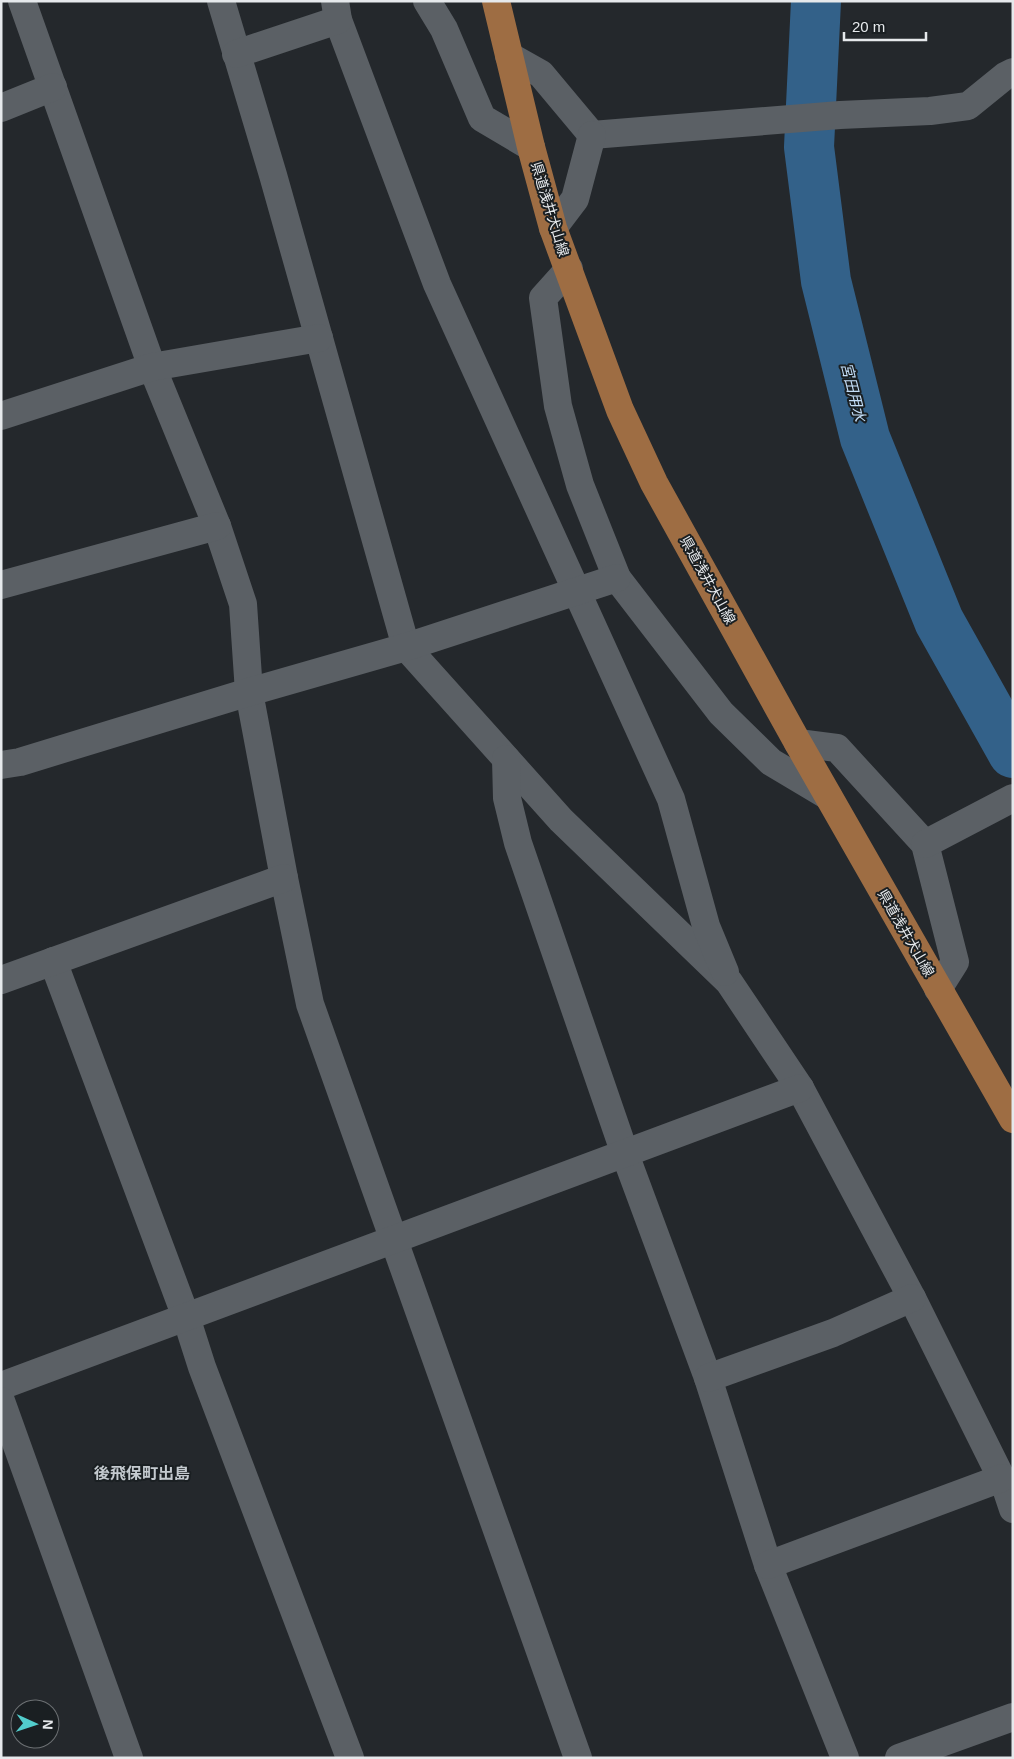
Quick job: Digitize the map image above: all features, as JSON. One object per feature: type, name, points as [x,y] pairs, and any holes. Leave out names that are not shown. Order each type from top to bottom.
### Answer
[{"type":"main road","name":"県道浅井犬山線","points":[[496,1],[531,147],[553,228],[620,410],[654,483],[798,743],[1013,1119]]},
{"type":"street","points":[[22,1],[152,367],[217,526],[243,604],[249,692],[310,1004],[578,1758]]},
{"type":"street","points":[[221,1],[406,647],[561,820],[729,982]]},
{"type":"street","points":[[427,1],[444,29],[482,118],[531,147]]},
{"type":"street","points":[[236,54],[337,11],[437,284],[671,798],[706,926],[729,982],[800,1088],[912,1298],[1002,1478],[1013,1508]]},
{"type":"street","points":[[509,56],[541,74],[592,135]]},
{"type":"street","points":[[592,135],[840,114],[930,111],[968,106],[1005,76],[1013,72]]},
{"type":"street","points":[[1,108],[53,87]]},
{"type":"street","points":[[553,228],[575,199],[592,135]]},
{"type":"street","points":[[569,269],[544,298],[558,406],[580,485],[617,578],[721,713],[771,762],[828,796]]},
{"type":"street","points":[[1,416],[152,367],[318,338]]},
{"type":"street","points":[[1,585],[217,526]]},
{"type":"street","points":[[1,765],[20,762],[249,692],[406,647],[617,578]]},
{"type":"street","points":[[798,743],[837,748],[924,844],[955,962],[938,989]]},
{"type":"street","points":[[506,759],[507,798],[518,842],[625,1154],[708,1378],[768,1565],[845,1758]]},
{"type":"street","points":[[924,844],[1011,799]]},
{"type":"street","points":[[1,980],[284,878]]},
{"type":"street","points":[[53,961],[186,1317],[206,1376],[350,1758]]},
{"type":"street","points":[[1,1386],[800,1088]]},
{"type":"street","points":[[708,1378],[833,1333],[912,1298]]},
{"type":"street","points":[[1,1401],[129,1758]]},
{"type":"street","points":[[768,1565],[1002,1478]]},
{"type":"street","points":[[900,1758],[1013,1717]]},
{"type":"waterway","name":"宮田用水","points":[[816,1],[809,147],[826,281],[865,438],[939,621],[1013,753]]},
{"type":"district","name":"後飛保町出島","points":[[142,1473]]}]
